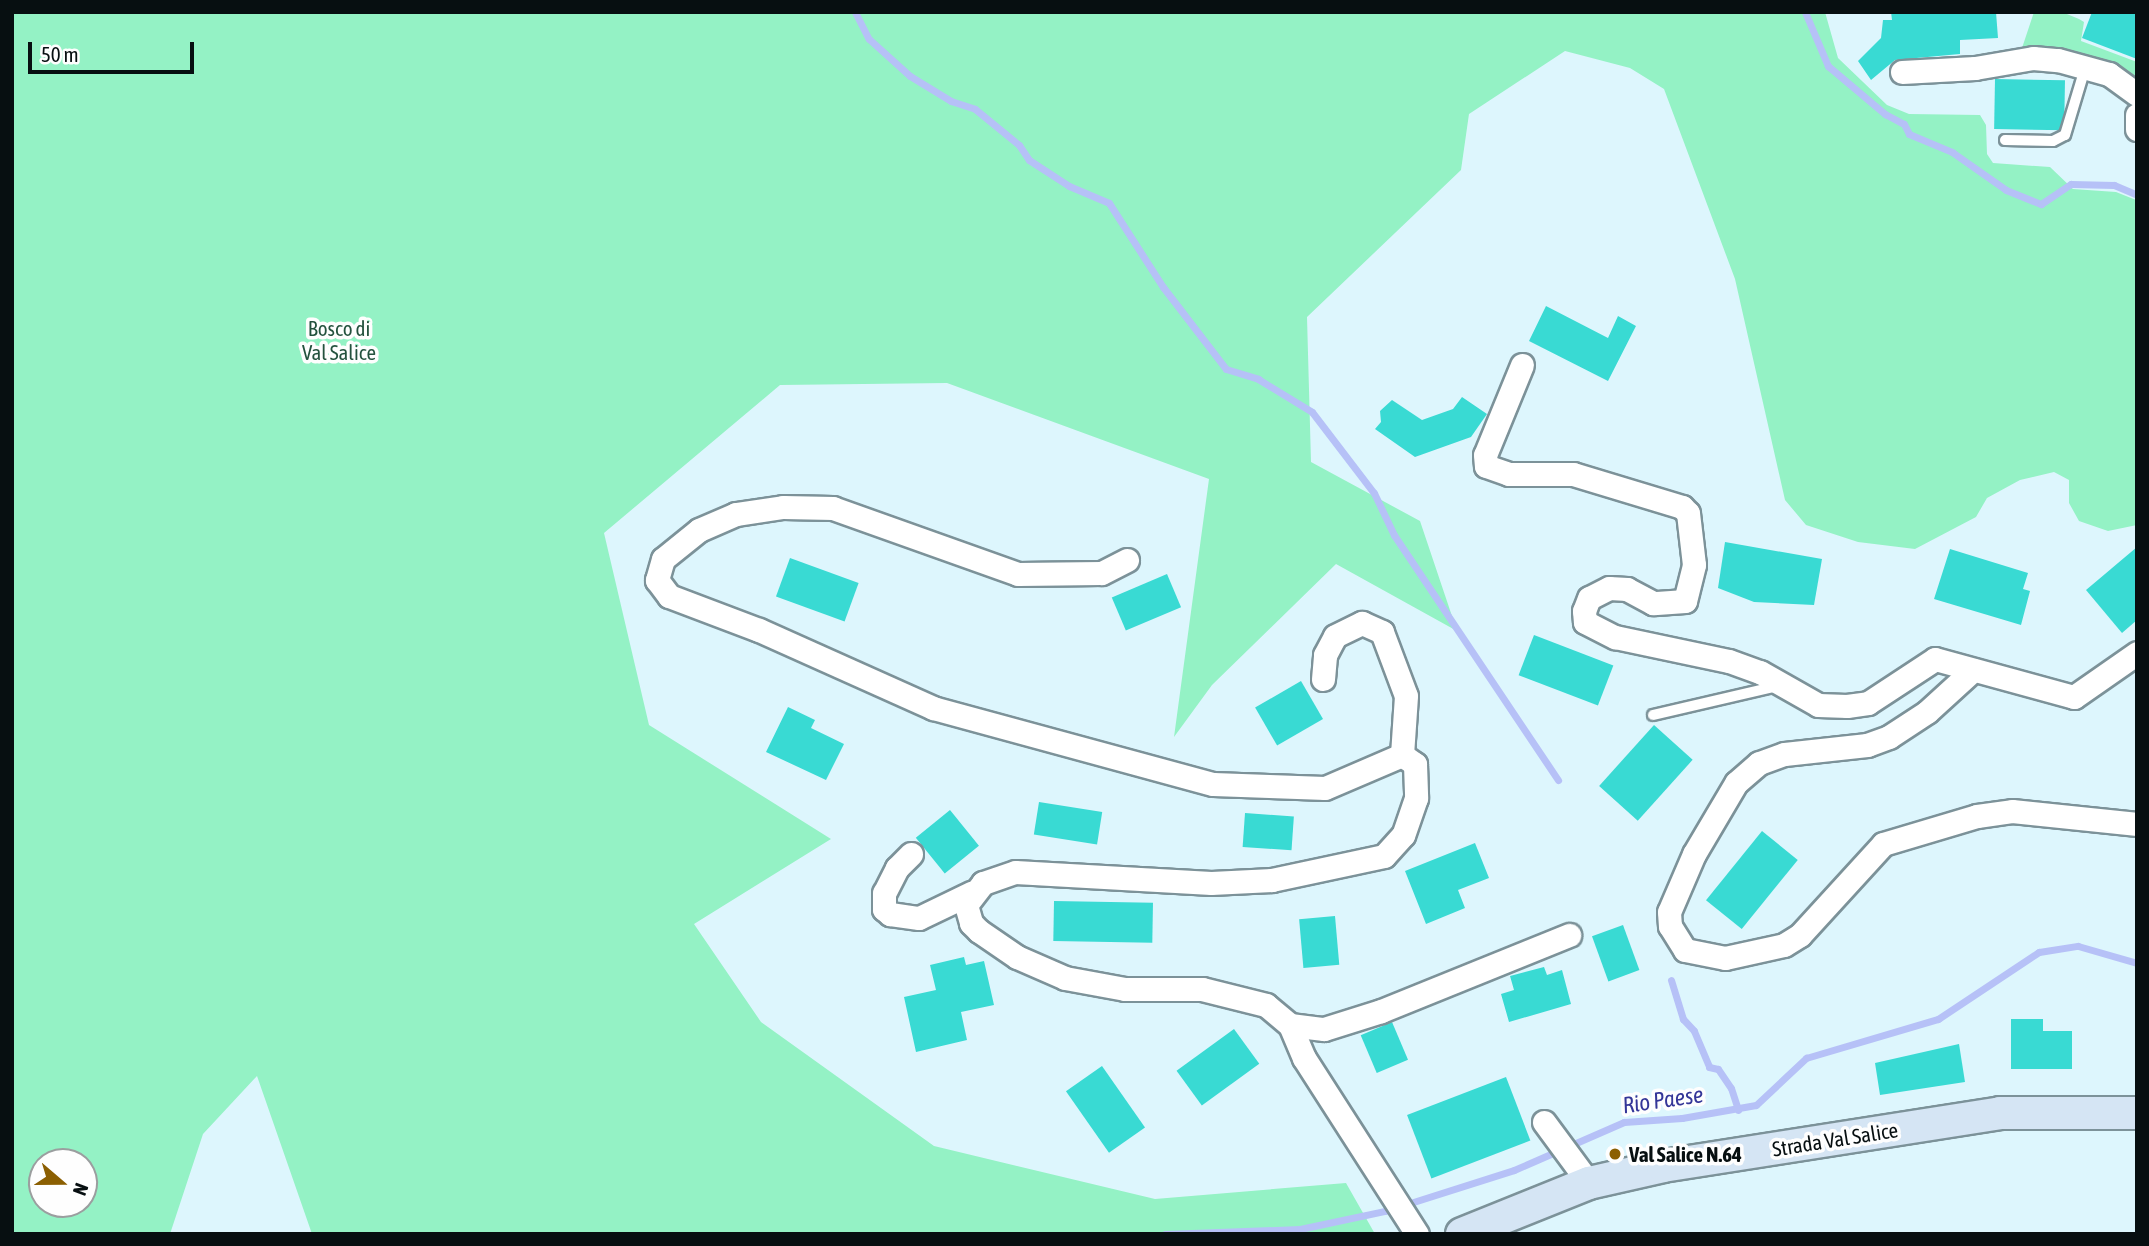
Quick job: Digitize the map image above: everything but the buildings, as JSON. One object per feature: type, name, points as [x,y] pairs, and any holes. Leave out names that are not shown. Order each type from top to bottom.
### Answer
[{"type":"street","points":[[1902,72],[1975,68],[2034,58],[2087,65],[2109,74],[2137,94]]},
{"type":"street","points":[[2137,115],[2137,129]]},
{"type":"street","points":[[1522,365],[1485,454],[1486,466],[1509,474],[1573,474],[1682,506],[1688,513],[1694,565],[1685,601],[1653,603],[1627,589],[1609,588],[1589,598],[1585,622],[1638,644],[1729,662],[1760,673],[1778,687],[1818,705],[1847,706],[1868,703],[1935,659],[2015,678],[2074,697],[2137,653]]},
{"type":"street","points":[[1127,559],[1101,573],[1018,574],[833,508],[783,507],[736,514],[699,530],[663,559],[657,580],[669,596],[759,630],[933,708],[1213,784],[1325,788],[1402,755]]},
{"type":"street","points":[[1323,679],[1325,655],[1335,636],[1348,626],[1362,623],[1382,632],[1405,695],[1402,755]]},
{"type":"street","points":[[1973,670],[1927,712],[1889,737],[1867,745],[1784,754],[1759,763],[1736,783],[1679,884],[1669,912],[1676,941],[1685,950],[1716,957],[1784,945],[1800,935],[1883,844],[1977,816],[2012,811],[2137,824]]},
{"type":"street","points":[[911,855],[897,868],[884,893],[884,909],[890,914],[919,918],[971,893],[993,878],[1015,872],[1211,883],[1272,880],[1384,856],[1403,835],[1416,798],[1415,765],[1402,755]]},
{"type":"street","points":[[971,893],[967,914],[979,931],[1017,957],[1065,978],[1125,989],[1227,993],[1266,1005],[1290,1025],[1304,1058],[1418,1234]]},
{"type":"street","points":[[1290,1025],[1324,1029],[1381,1011],[1569,935]]},
{"type":"street","name":"Strada Val Salice","points":[[1462,1234],[1589,1183],[1663,1166],[2000,1113],[2137,1113]]},
{"type":"street","points":[[1556,1137],[1589,1183]]},
{"type":"lane","points":[[2005,140],[2053,141],[2065,135],[2087,65]]},
{"type":"lane","points":[[1653,715],[1778,687]]},
{"type":"green space","name":"Bosco di Val Salice","points":[[12,12],[1825,12],[1838,58],[1887,105],[1909,114],[1980,115],[1986,125],[1987,154],[1993,163],[2050,167],[2073,189],[2116,192],[2136,200],[2137,525],[2108,531],[2079,521],[2069,503],[2069,480],[2054,472],[2020,480],[1987,498],[1976,517],[1915,549],[1858,542],[1806,525],[1785,500],[1735,279],[1664,89],[1630,68],[1565,51],[1469,114],[1461,170],[1307,317],[1311,462],[1420,521],[1457,631],[1336,564],[1212,685],[1174,737],[1209,479],[947,383],[780,385],[604,533],[649,725],[831,839],[694,924],[761,1022],[934,1146],[1155,1199],[1346,1183],[1375,1234],[312,1234],[257,1076],[203,1134],[170,1234],[12,1234]]},
{"type":"green space","points":[[2034,12],[2062,12],[2084,22],[2081,41],[2137,62],[2137,82],[2021,51]]},
{"type":"waterway","points":[[855,12],[869,39],[910,76],[951,101],[975,109],[1019,145],[1029,160],[1069,186],[1109,203],[1163,287],[1226,369],[1258,379],[1312,412],[1374,493],[1394,535],[1558,780]]},
{"type":"waterway","points":[[1805,12],[1828,66],[1885,114],[1904,124],[1909,134],[1952,152],[2006,190],[2041,204],[2071,184],[2114,185],[2137,195]]},
{"type":"waterway","name":"Rio Paese","points":[[1165,1234],[1300,1229],[1385,1211],[1514,1170],[1624,1122],[1682,1118],[1756,1105],[1806,1058],[1938,1019],[2039,952],[2078,946],[2137,963]]},
{"type":"waterway","points":[[1671,980],[1683,1019],[1694,1031],[1709,1067],[1718,1069],[1731,1088],[1738,1110]]},
{"type":"place","name":"Val Salice N.64","points":[[1615,1154]]}]
